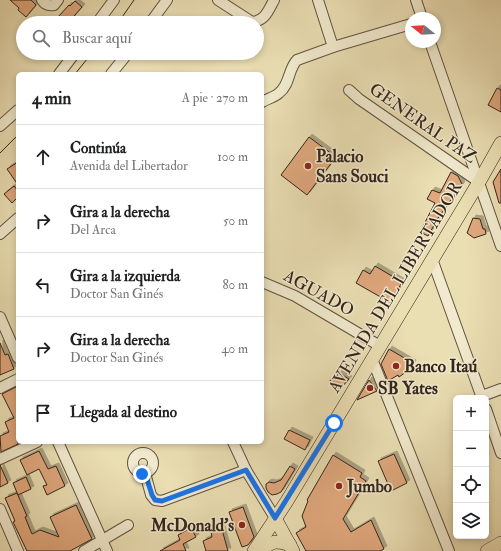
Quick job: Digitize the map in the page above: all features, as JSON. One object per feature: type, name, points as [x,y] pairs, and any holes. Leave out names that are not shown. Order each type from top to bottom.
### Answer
[{"type":"main road","name":"AVENIDA DEL LIBERTADOR","points":[[254,551],[287,501],[501,143]]},
{"type":"main road","points":[[287,501],[284,522],[289,544]]},
{"type":"main road","points":[[275,518],[289,544]]},
{"type":"main road","points":[[260,551],[274,541],[289,544]]},
{"type":"main road","points":[[487,551],[501,543]]},
{"type":"street","points":[[42,0],[49,6],[54,5],[58,0]]},
{"type":"street","points":[[102,16],[114,0]]},
{"type":"street","points":[[155,16],[167,0]]},
{"type":"street","points":[[218,0],[241,16]]},
{"type":"street","points":[[264,16],[274,0]]},
{"type":"street","points":[[318,0],[333,47]]},
{"type":"street","points":[[416,0],[420,12]]},
{"type":"street","points":[[264,101],[279,94],[284,89],[293,64],[297,60],[333,47],[405,26]]},
{"type":"street","points":[[432,48],[501,246]]},
{"type":"street","points":[[61,72],[70,60]]},
{"type":"street","points":[[113,72],[122,60]]},
{"type":"street","name":"GENERAL PAZ","points":[[349,90],[359,99],[479,182]]},
{"type":"street","points":[[0,126],[16,112]]},
{"type":"street","points":[[0,234],[16,220]]},
{"type":"street","points":[[432,259],[481,395]]},
{"type":"street","name":"AGUADO","points":[[264,283],[295,296],[380,346]]},
{"type":"street","points":[[0,318],[16,354]]},
{"type":"street","points":[[372,359],[449,551]]},
{"type":"street","points":[[0,388],[16,380]]},
{"type":"street","points":[[487,395],[501,389]]},
{"type":"street","points":[[489,418],[501,453]]},
{"type":"street","points":[[0,459],[33,444]]},
{"type":"street","points":[[59,444],[107,551]]},
{"type":"street","points":[[234,444],[246,470],[275,518]]},
{"type":"street","points":[[145,473],[155,500],[162,501],[246,470]]},
{"type":"street","points":[[0,509],[18,551]]},
{"type":"street","points":[[84,551],[128,525]]},
{"type":"building","points":[[10,0],[31,0],[36,5],[27,16],[18,10],[19,8]]},
{"type":"building","points":[[75,1],[82,7],[74,16],[59,16],[69,5],[70,6]]},
{"type":"building","points":[[497,88],[501,90],[501,112],[488,105]]},
{"type":"building","name":"Palacio Sans Souci","points":[[309,137],[336,157],[307,195],[281,175]]},
{"type":"building","points":[[16,163],[16,182],[7,169]]},
{"type":"building","points":[[501,169],[501,203],[499,203],[493,182]]},
{"type":"building","points":[[451,172],[458,176],[462,184],[438,218],[428,236],[420,232],[435,203],[427,199],[432,190],[440,193]]},
{"type":"building","points":[[14,186],[16,188],[16,199],[12,203],[4,194]]},
{"type":"building","points":[[473,218],[480,219],[486,234],[474,238],[467,233]]},
{"type":"building","points":[[375,266],[402,282],[391,303],[356,283],[363,270],[370,274]]},
{"type":"building","points":[[0,343],[5,355],[8,354],[14,369],[0,375]]},
{"type":"building","name":"Banco Itaú","points":[[389,349],[413,363],[410,369],[399,377],[398,375],[388,381],[381,364]]},
{"type":"building","points":[[339,373],[349,379],[340,389],[329,382],[334,376],[336,378]]},
{"type":"building","name":"SB Yates","points":[[369,380],[377,391],[357,400],[361,393]]},
{"type":"building","points":[[16,387],[16,444],[18,444],[1,452],[0,436],[9,432],[5,422],[14,418],[2,394]]},
{"type":"building","points":[[289,430],[310,440],[305,450],[284,439]]},
{"type":"building","points":[[39,451],[48,469],[56,466],[65,486],[47,495],[43,486],[47,485],[39,469],[27,475],[20,460]]},
{"type":"building","points":[[394,454],[407,483],[391,491],[378,461]]},
{"type":"building","points":[[333,455],[362,473],[360,477],[366,481],[343,519],[351,532],[371,520],[384,549],[380,551],[306,551],[296,533],[306,527],[302,516],[308,501],[307,500]]},
{"type":"building","points":[[0,465],[8,483],[0,487]]},
{"type":"building","points":[[290,466],[295,469],[281,492],[272,495],[268,492],[266,484],[281,480]]},
{"type":"building","points":[[26,477],[31,489],[18,495],[13,483]]},
{"type":"building","points":[[17,493],[27,516],[25,517],[32,534],[40,530],[59,537],[50,517],[76,505],[92,539],[70,551],[27,551],[13,522],[15,521],[5,498]]},
{"type":"building","name":"McDonald's","points":[[243,507],[254,537],[248,545],[242,547],[229,512]]},
{"type":"building","points":[[221,526],[228,551],[206,551],[203,541],[212,537],[211,531]]},
{"type":"building","points":[[191,528],[196,537],[183,544],[186,551],[160,551],[180,540],[178,535]]},
{"type":"tram line","points":[[123,16],[134,0]]},
{"type":"tram line","points":[[77,72],[86,60]]},
{"type":"tram line","points":[[0,153],[16,137]]},
{"type":"place","name":"Palacio Sans Souci","points":[[308,166]]},
{"type":"place","name":"Banco Itaú","points":[[396,366]]},
{"type":"place","name":"SB Yates","points":[[370,388]]},
{"type":"place","name":"Jumbo","points":[[339,486]]},
{"type":"place","name":"McDonald's","points":[[242,525]]},
{"type":"route","points":[[142,474],[145,473],[155,500],[162,501],[246,470],[275,518],[287,501],[334,423]]}]
